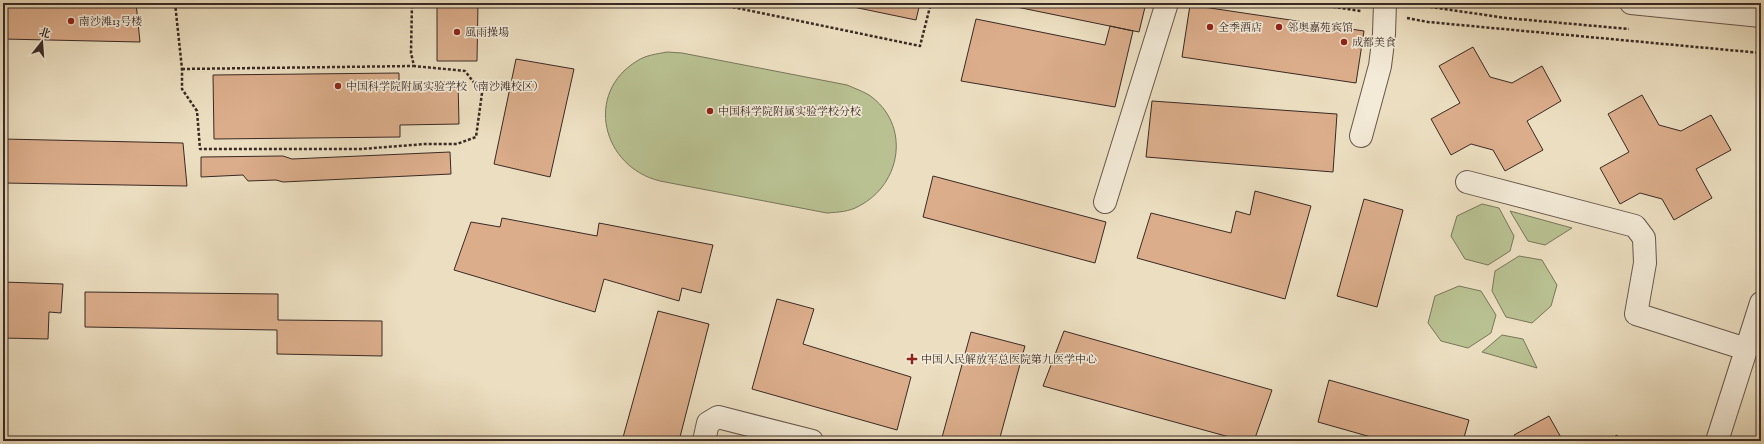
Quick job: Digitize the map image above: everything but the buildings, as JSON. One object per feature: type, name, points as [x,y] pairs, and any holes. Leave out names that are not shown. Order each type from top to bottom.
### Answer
[{"type":"street","points":[[1105,202],[1167,3]]},
{"type":"street","points":[[1361,136],[1380,66],[1384,34],[1385,3]]},
{"type":"street","points":[[1631,3],[1761,16]]},
{"type":"street","points":[[1467,182],[1635,226],[1644,238],[1646,263],[1636,314],[1746,349]]},
{"type":"street","points":[[1717,441],[1761,302]]},
{"type":"street","points":[[704,441],[708,423],[718,417],[812,441]]},
{"type":"path","points":[[175,3],[182,69],[182,89],[197,111],[200,149],[361,149],[424,144],[457,144],[476,137],[482,93],[465,71],[414,66],[182,69]]},
{"type":"path","points":[[412,3],[411,53],[414,66]]},
{"type":"path","points":[[713,3],[920,46],[931,3]]},
{"type":"path","points":[[1308,3],[1363,11]]},
{"type":"path","points":[[1404,3],[1506,18],[1637,29]]},
{"type":"path","points":[[1406,18],[1761,53]]},
{"type":"green space","points":[[667,52],[682,53],[847,85],[869,95],[882,107],[891,121],[896,137],[896,153],[892,169],[885,183],[873,196],[859,206],[843,211],[827,213],[660,181],[640,173],[624,161],[613,145],[607,128],[606,109],[610,91],[620,75],[637,61],[644,57]]},
{"type":"green space","points":[[1482,204],[1499,208],[1514,236],[1510,251],[1488,265],[1465,259],[1451,236],[1457,216]]},
{"type":"green space","points":[[1510,211],[1572,228],[1545,245],[1528,241]]},
{"type":"green space","points":[[1519,256],[1542,260],[1557,285],[1551,306],[1532,323],[1506,317],[1492,291],[1495,271]]},
{"type":"green space","points":[[1459,286],[1481,291],[1496,315],[1491,333],[1468,348],[1441,341],[1428,323],[1435,296]]},
{"type":"green space","points":[[1502,335],[1523,339],[1537,368],[1482,352]]},
{"type":"place","name":"南沙滩13号楼","points":[[71,21]]},
{"type":"place","name":"全季酒店","points":[[1210,27]]},
{"type":"place","name":"邻奥嘉苑宾馆","points":[[1279,27]]},
{"type":"place","name":"風雨操場","points":[[457,32]]},
{"type":"place","name":"成都美食","points":[[1344,42]]},
{"type":"place","name":"中国科学院附属实验学校（南沙滩校区）","points":[[338,86]]},
{"type":"place","name":"中国科学院附属实验学校分校","points":[[710,111]]},
{"type":"place","name":"中国人民解放军总医院第九医学中心","points":[[912,359]]}]
